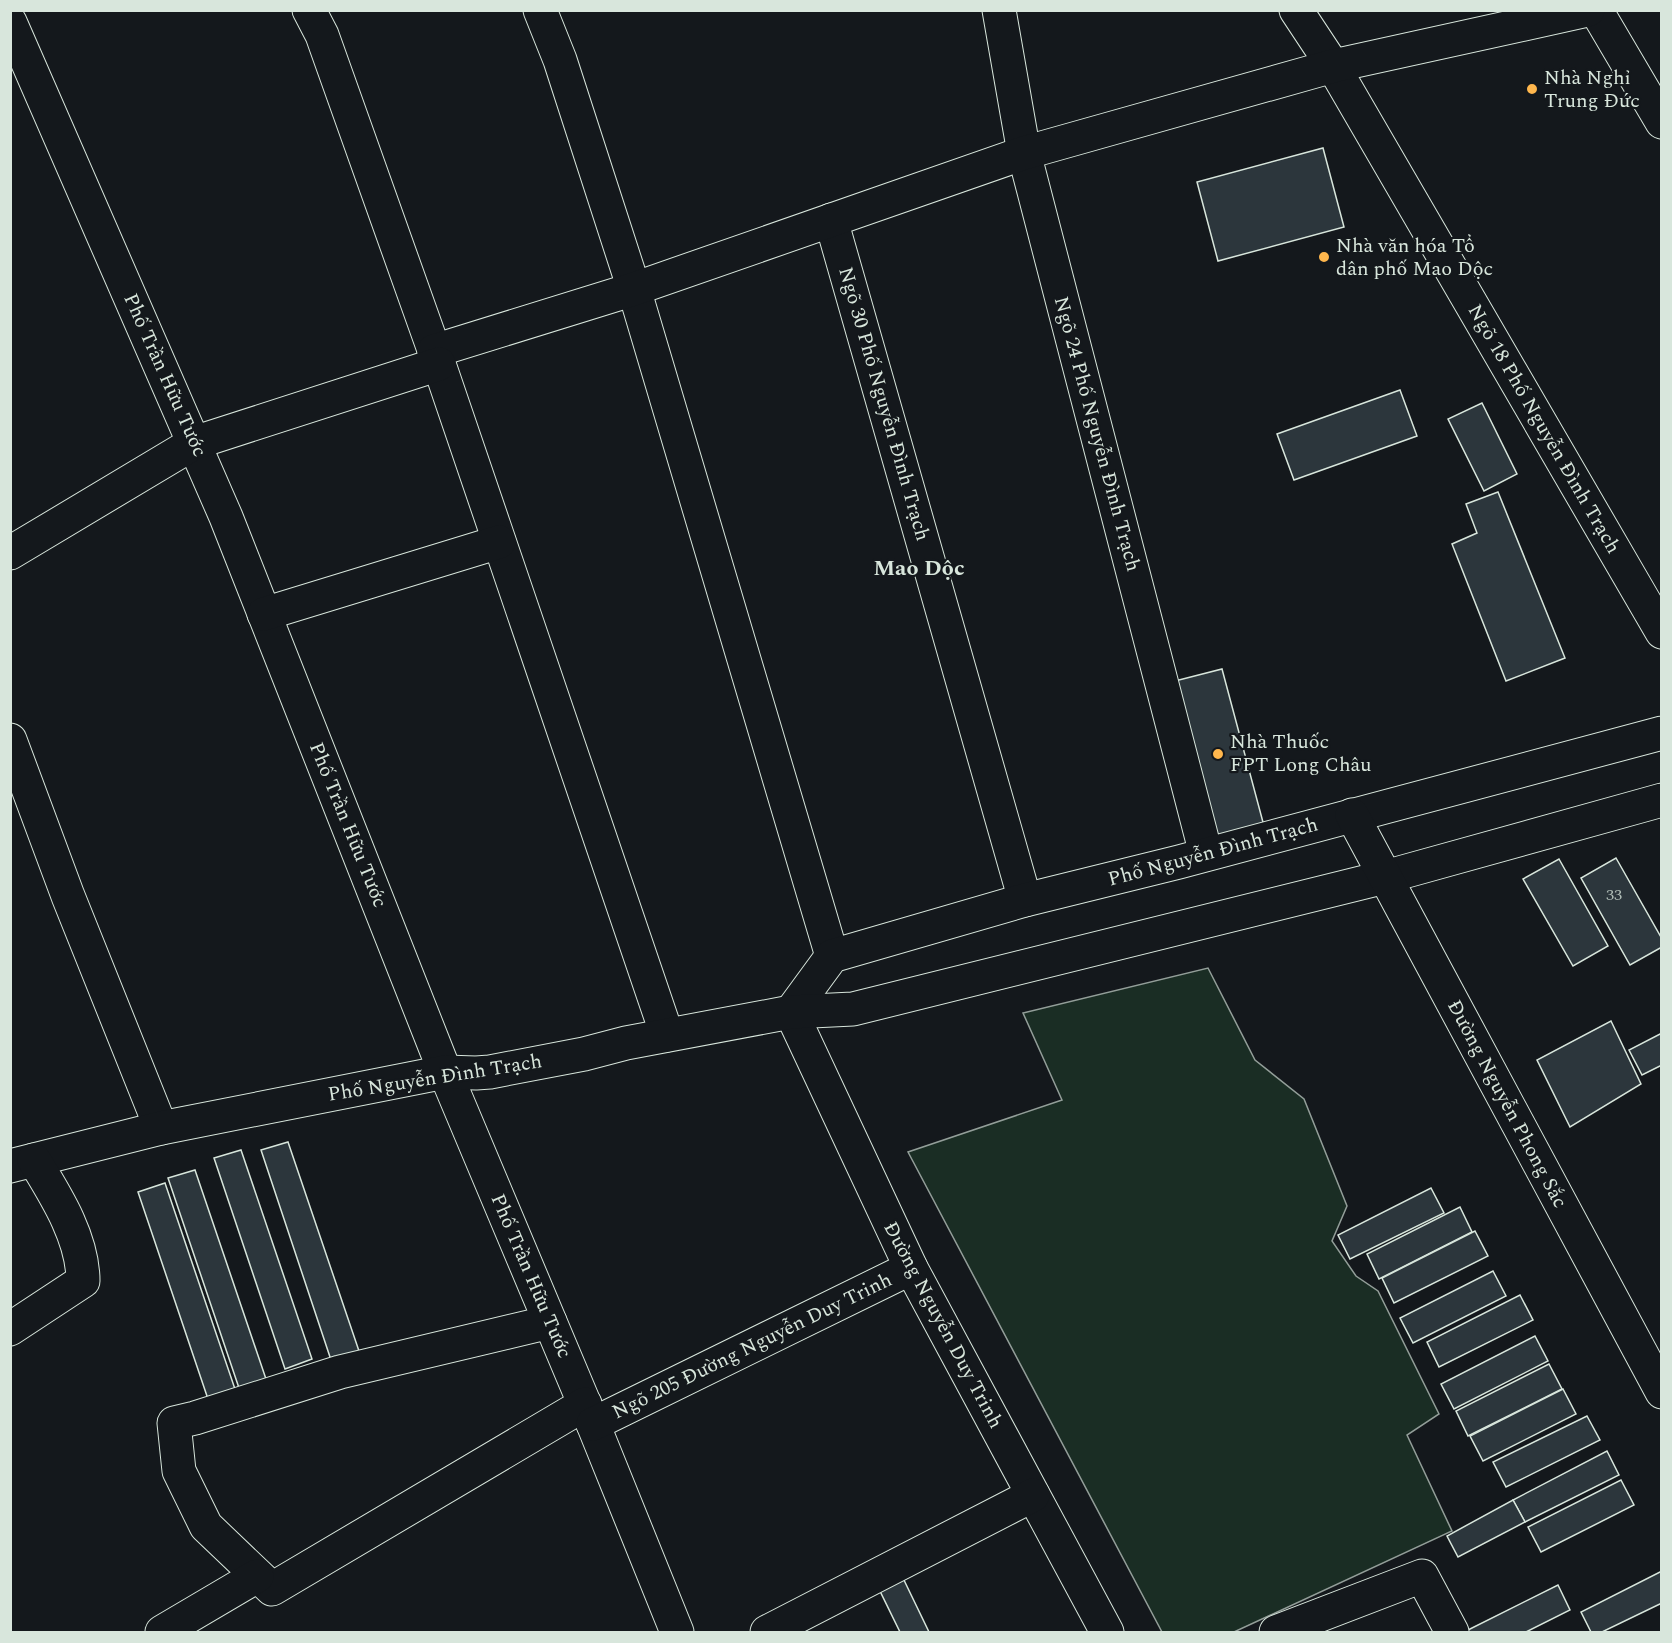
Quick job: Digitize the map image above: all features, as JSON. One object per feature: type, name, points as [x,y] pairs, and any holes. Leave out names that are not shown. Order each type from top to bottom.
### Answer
[{"type":"street","points":[[309,10],[322,35],[436,357],[667,1035]]},
{"type":"street","points":[[540,10],[560,60],[634,289],[832,956],[791,1012]]},
{"type":"street","name":"Ngõ 24 Phố Nguyễn Đình Trạch","points":[[999,10],[1024,153],[1206,854]]},
{"type":"street","name":"Ngõ 18 Phố Nguyễn Đình Trạch","points":[[1296,10],[1333,66],[1662,632]]},
{"type":"street","points":[[10,553],[194,443],[1024,153],[1333,66],[1588,10]]},
{"type":"street","points":[[1596,10],[1662,122]]},
{"type":"street","name":"Phố Trần Hữu Tước","points":[[10,22],[226,517],[445,1072],[589,1414],[677,1632]]},
{"type":"street","name":"Ngõ 30 Phố Nguyễn Đình Trạch","points":[[831,220],[1025,900]]},
{"type":"street","points":[[264,614],[499,542]]},
{"type":"street","name":"Phố Nguyễn Đình Trạch","points":[[832,956],[1025,900],[1662,733]]},
{"type":"street","points":[[10,740],[68,896],[161,1128]]},
{"type":"street","name":"Phố Nguyễn Đình Trạch","points":[[22,1163],[161,1128],[445,1072],[490,1072],[584,1054],[626,1043],[791,1012],[853,1009],[1385,877],[1662,800]]},
{"type":"street","name":"Đường Nguyễn Phong Sắc","points":[[1352,815],[1662,1392]]},
{"type":"street","name":"Đường Nguyễn Duy Trinh","points":[[791,1012],[911,1268],[1107,1632]]},
{"type":"street","points":[[10,1329],[83,1281],[83,1266],[76,1242],[52,1190],[22,1163]]},
{"type":"street","name":"Ngõ 205 Đường Nguyễn Duy Trinh","points":[[257,1576],[272,1589],[589,1414],[911,1268]]},
{"type":"street","points":[[162,1632],[257,1576],[206,1526],[179,1472],[174,1423],[340,1372],[550,1322]]},
{"type":"street","points":[[767,1632],[1033,1495]]},
{"type":"street","points":[[1276,1632],[1422,1576],[1452,1632]]},
{"type":"green space","points":[[1208,968],[1255,1060],[1304,1099],[1347,1206],[1332,1241],[1356,1276],[1378,1291],[1439,1414],[1407,1435],[1452,1531],[1234,1632],[1162,1632],[908,1152],[1062,1100],[1023,1013]]},
{"type":"building","points":[[1323,148],[1344,227],[1218,261],[1197,182]]},
{"type":"building","points":[[1400,390],[1417,436],[1294,480],[1277,434]]},
{"type":"building","points":[[1482,403],[1517,474],[1484,491],[1448,419]]},
{"type":"building","points":[[1498,492],[1565,658],[1506,681],[1452,544],[1477,533],[1466,504]]},
{"type":"building","name":"Nhà Thuốc FPT Long Châu","points":[[1222,669],[1264,826],[1214,840],[1171,682]]},
{"type":"building","points":[[1616,858],[1662,939],[1662,947],[1630,965],[1581,878]]},
{"type":"building","points":[[1559,859],[1608,946],[1573,966],[1523,879]]},
{"type":"building","points":[[1611,1021],[1641,1084],[1570,1127],[1537,1060]]},
{"type":"building","points":[[1662,1033],[1662,1065],[1642,1075],[1629,1050]]},
{"type":"building","points":[[288,1142],[359,1351],[331,1360],[261,1150]]},
{"type":"building","points":[[241,1150],[312,1359],[285,1369],[214,1158]]},
{"type":"building","points":[[195,1170],[266,1379],[239,1388],[168,1178]]},
{"type":"building","points":[[165,1183],[236,1392],[209,1402],[138,1192]]},
{"type":"building","points":[[1431,1188],[1444,1213],[1350,1259],[1338,1235]]},
{"type":"building","points":[[1460,1207],[1472,1232],[1379,1279],[1367,1254]]},
{"type":"building","points":[[1475,1231],[1488,1256],[1394,1303],[1382,1278]]},
{"type":"building","points":[[1493,1271],[1506,1296],[1413,1343],[1400,1318]]},
{"type":"building","points":[[1520,1295],[1533,1320],[1439,1367],[1427,1342]]},
{"type":"building","points":[[1535,1336],[1548,1361],[1454,1409],[1441,1384]]},
{"type":"building","points":[[1549,1364],[1562,1389],[1468,1436],[1456,1411]]},
{"type":"building","points":[[1563,1389],[1576,1414],[1483,1461],[1470,1436]]},
{"type":"building","points":[[1587,1416],[1600,1440],[1506,1487],[1493,1462]]},
{"type":"building","points":[[1607,1451],[1619,1475],[1525,1522],[1513,1500]]},
{"type":"building","points":[[1621,1480],[1634,1505],[1541,1552],[1528,1527]]},
{"type":"building","points":[[1513,1500],[1525,1522],[1458,1557],[1447,1536]]},
{"type":"building","points":[[1662,1571],[1662,1603],[1602,1632],[1591,1632],[1581,1612]]},
{"type":"building","points":[[902,1576],[929,1632],[900,1632],[878,1587]]},
{"type":"building","points":[[1558,1585],[1570,1610],[1526,1632],[1464,1632]]},
{"type":"place","name":"Nhà Nghỉ Trung Đức","points":[[1532,89]]},
{"type":"place","name":"Nhà văn hóa Tổ dân phố Mao Dộc","points":[[1324,257]]},
{"type":"place","name":"Nhà Thuốc FPT Long Châu","points":[[1218,754]]},
{"type":"district","name":"Mao Dộc","points":[[919,568]]}]
